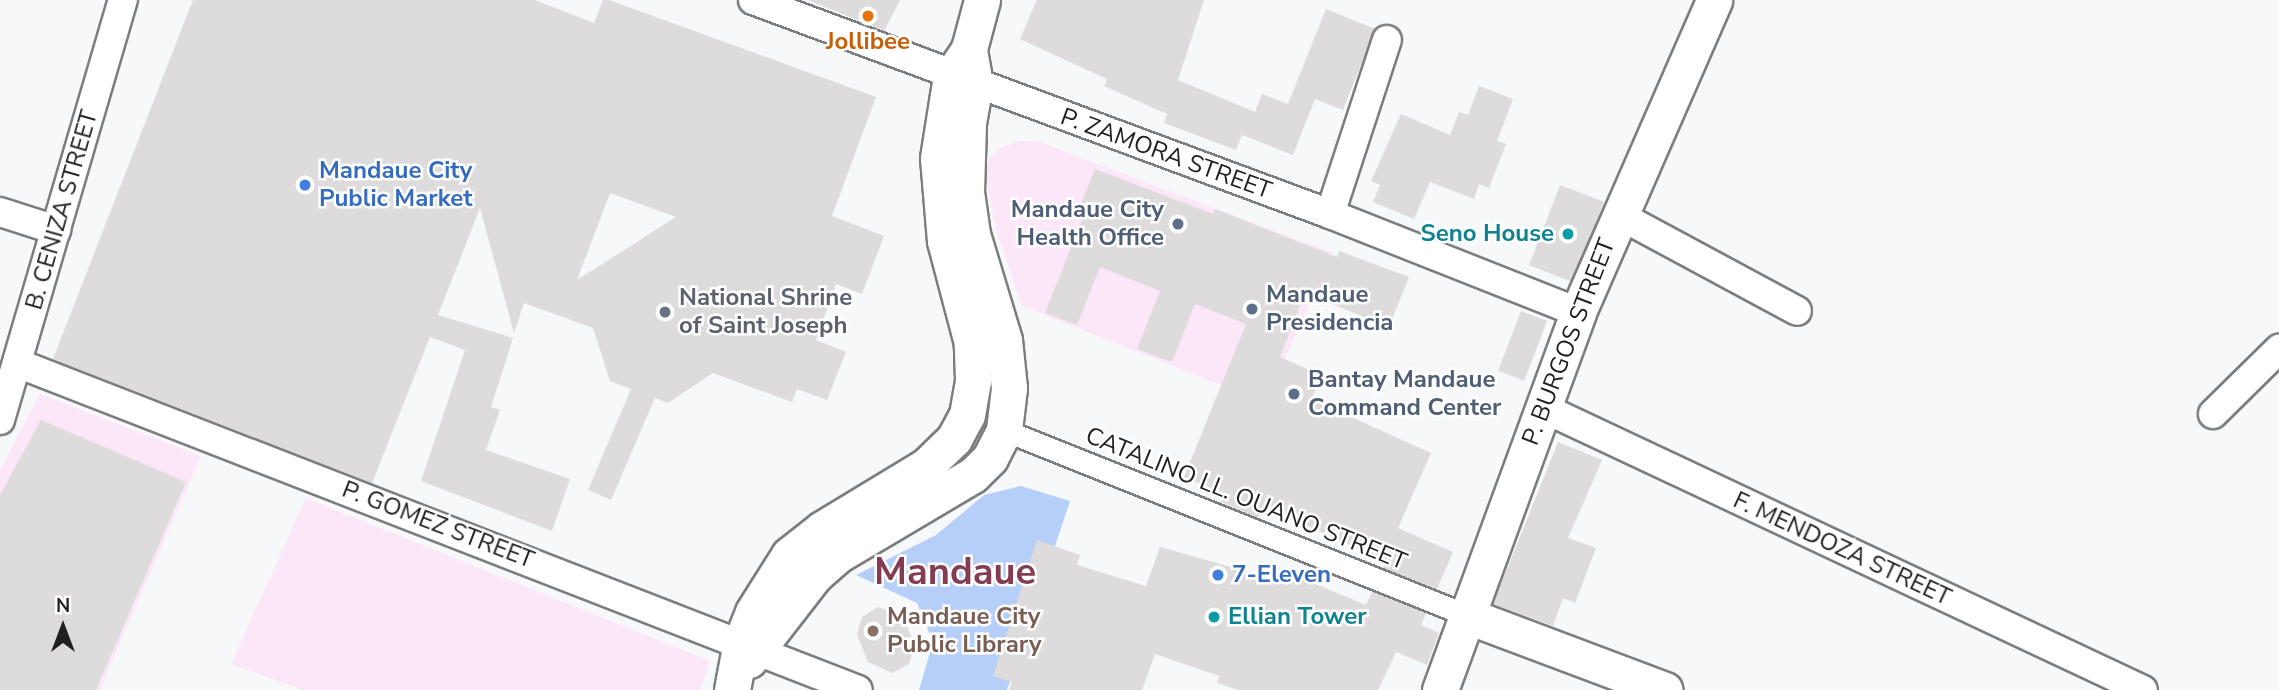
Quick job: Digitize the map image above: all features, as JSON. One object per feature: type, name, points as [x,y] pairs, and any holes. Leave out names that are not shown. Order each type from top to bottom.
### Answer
[{"type":"street","name":"B. CENIZA STREET","points":[[0,420],[123,0]]},
{"type":"street","name":"P. ZAMORA STREET","points":[[753,0],[965,70],[1578,312]]},
{"type":"street","points":[[743,663],[790,602],[815,575],[838,555],[973,475],[990,458],[1004,430],[1009,388],[988,342],[966,192],[968,123],[965,70],[982,0]]},
{"type":"street","name":"P. BURGOS STREET","points":[[1440,690],[1541,407],[1578,312],[1714,0]]},
{"type":"street","points":[[1330,214],[1387,40]]},
{"type":"street","points":[[0,212],[56,230]]},
{"type":"street","points":[[1619,215],[1797,311]]},
{"type":"street","points":[[743,663],[765,591],[789,555],[822,528],[926,466],[954,439],[967,415],[973,380],[988,342]]},
{"type":"street","points":[[2213,414],[2279,349]]},
{"type":"street","name":"P. GOMEZ STREET","points":[[17,363],[743,663],[859,690]]},
{"type":"street","name":"F. MENDOZA STREET","points":[[1541,407],[2143,690]]},
{"type":"street","points":[[967,415],[1004,430]]},
{"type":"street","name":"CATALINO LL. OUANO STREET","points":[[1004,430],[1468,616]]},
{"type":"street","points":[[1468,616],[1665,690]]},
{"type":"shaded area","points":[[1020,141],[1037,141],[1333,253],[1265,403],[1022,306],[996,230],[985,171],[989,158],[1000,148]]},
{"type":"shaded area","points":[[40,394],[201,456],[100,690],[0,690],[0,470]]},
{"type":"shaded area","points":[[1021,486],[1070,501],[1007,690],[919,690],[933,642],[917,603],[856,575],[936,535],[984,495]]},
{"type":"shaded area","points":[[306,498],[710,661],[700,690],[303,690],[231,664]]},
{"type":"building","points":[[193,0],[535,0],[594,23],[603,0],[609,0],[876,97],[832,216],[884,236],[862,294],[836,284],[816,340],[846,352],[827,400],[797,389],[792,402],[713,373],[668,403],[655,398],[611,500],[588,490],[631,389],[610,381],[593,328],[524,303],[514,333],[480,208],[438,315],[513,338],[491,407],[500,410],[486,450],[570,479],[552,531],[421,481],[465,350],[430,337],[372,483],[53,359]],"holes":[[[610,193],[676,217],[577,280]]]},
{"type":"building","name":"Jollibee","points":[[808,0],[900,0],[884,31]]},
{"type":"building","points":[[1037,0],[1204,0],[1178,80],[1255,112],[1262,94],[1288,104],[1326,9],[1375,29],[1343,110],[1315,99],[1293,155],[1242,135],[1236,150],[1164,123],[1167,114],[1104,86],[1107,79],[1020,39]]},
{"type":"building","points":[[1479,86],[1513,99],[1497,141],[1506,144],[1489,188],[1479,184],[1474,199],[1430,182],[1414,219],[1373,202],[1380,185],[1371,181],[1401,114],[1450,135],[1459,112],[1468,115]]},
{"type":"building","points":[[1095,169],[1213,214],[1215,209],[1337,257],[1339,251],[1409,277],[1389,327],[1305,293],[1280,357],[1323,376],[1311,399],[1431,453],[1398,528],[1453,552],[1437,589],[1383,568],[1385,562],[1360,549],[1263,507],[1258,518],[1221,502],[1224,494],[1184,477],[1246,324],[1195,304],[1172,362],[1137,349],[1160,291],[1100,267],[1077,325],[1045,313],[1085,212],[1079,209]]},
{"type":"building","name":"Seno House","points":[[1560,185],[1604,202],[1573,282],[1529,265]]},
{"type":"building","points":[[1521,311],[1547,321],[1524,381],[1498,371]]},
{"type":"building","points":[[41,420],[186,482],[96,690],[0,690],[0,495]]},
{"type":"building","points":[[1558,442],[1602,460],[1568,538],[1596,548],[1575,603],[1563,598],[1553,626],[1493,604]]},
{"type":"building","points":[[1037,540],[1080,555],[1077,565],[1146,586],[1160,547],[1256,574],[1260,561],[1366,605],[1372,592],[1426,613],[1421,625],[1439,633],[1427,665],[1396,652],[1378,690],[1238,690],[1217,683],[1219,676],[1155,654],[1142,690],[1009,690],[1012,682],[993,676]]},
{"type":"building","points":[[878,607],[903,616],[915,646],[909,664],[892,673],[868,662],[857,635],[862,617]]},
{"type":"place","name":"Jollibee","points":[[868,16]]},
{"type":"place","name":"Mandaue City Public Market","points":[[305,185]]},
{"type":"place","name":"Mandaue City Health Office","points":[[1178,224]]},
{"type":"place","name":"Seno House","points":[[1568,234]]},
{"type":"place","name":"Mandaue Presidencia","points":[[1252,309]]},
{"type":"place","name":"National Shrine of Saint Joseph","points":[[665,312]]},
{"type":"place","name":"Bantay Mandaue Command Center","points":[[1294,394]]},
{"type":"place","name":"7-Eleven","points":[[1218,575]]},
{"type":"place","name":"Ellian Tower","points":[[1214,617]]},
{"type":"place","name":"Mandaue City Public Library","points":[[873,631]]},
{"type":"district","name":"Mandaue","points":[[955,572]]}]
